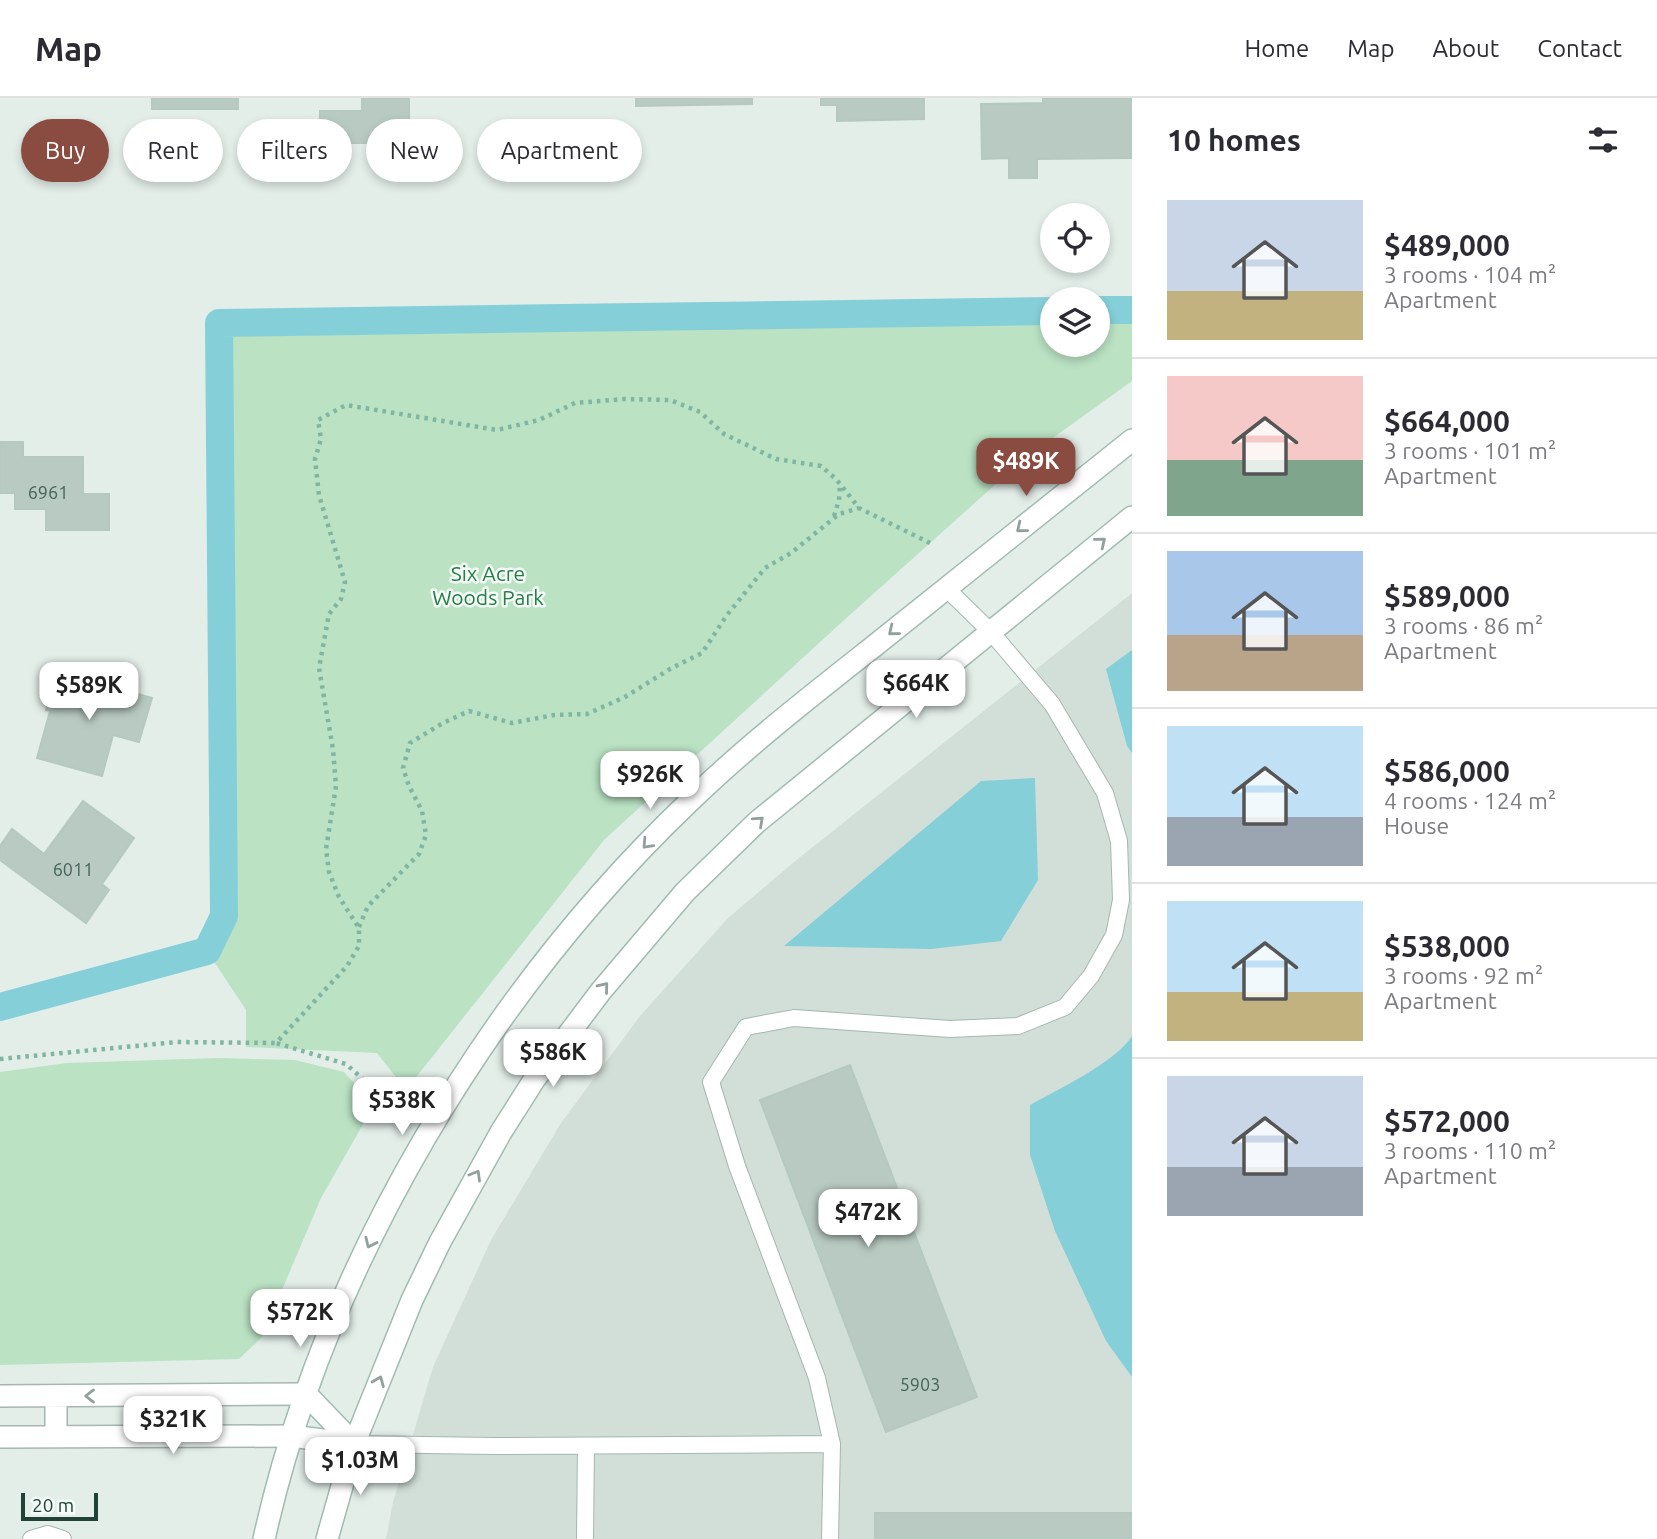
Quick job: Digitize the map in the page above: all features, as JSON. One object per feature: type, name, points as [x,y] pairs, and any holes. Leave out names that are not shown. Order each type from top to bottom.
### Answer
[{"type":"street","points":[[264,1539],[291,1436],[306,1394],[347,1293],[400,1182],[476,1060],[553,951],[618,876],[692,799],[773,727],[1132,440]]},
{"type":"street","points":[[327,1539],[354,1444],[412,1300],[469,1188],[534,1080],[601,991],[685,892],[757,822],[1132,517]]},
{"type":"street","points":[[0,1396],[306,1394],[354,1444]]},
{"type":"street","points":[[55,1396],[56,1435]]},
{"type":"street","points":[[0,1437],[291,1436],[354,1444]]},
{"type":"lane","points":[[830,1539],[832,1444],[817,1378],[737,1166],[711,1082],[746,1027],[794,1018],[950,1029],[1018,1026],[1065,1007],[1091,976],[1114,935],[1121,900],[1119,841],[1105,793],[1052,704],[991,632],[946,588]]},
{"type":"lane","points":[[354,1444],[832,1444]]},
{"type":"lane","points":[[585,1539],[586,1446]]},
{"type":"lane","points":[[31,1539],[48,1534],[63,1539]]},
{"type":"path","points":[[359,928],[339,897],[329,872],[326,849],[336,786],[333,749],[319,667],[329,614],[341,599],[345,582],[319,495],[315,459],[321,439],[318,420],[346,405],[497,430],[539,420],[575,403],[625,399],[670,400],[700,412],[724,434],[776,459],[821,466],[859,508],[930,543]]},
{"type":"path","points":[[834,517],[840,484]]},
{"type":"path","points":[[276,1043],[347,966],[359,946],[359,928],[368,906],[419,853],[426,835],[422,811],[403,768],[410,743],[469,711],[512,723],[554,715],[587,714],[625,697],[702,653],[727,615],[765,568],[791,552],[834,517],[859,508]]},
{"type":"path","points":[[0,1059],[177,1042],[276,1043],[346,1064],[396,1109]]},
{"type":"shaded area","points":[[1132,593],[1132,1539],[386,1539],[393,1502],[433,1367],[491,1240],[561,1123],[640,1016],[728,918],[794,862]]},
{"type":"green space","name":"Six Acre Woods Park","points":[[1110,310],[1132,310],[1132,381],[1025,458],[604,840],[406,1090],[377,1053],[246,1047],[246,1010],[207,951],[224,916],[219,323],[1040,311],[1040,357],[1110,357]]},
{"type":"green space","points":[[217,1058],[295,1060],[344,1072],[374,1105],[321,1198],[262,1337],[239,1359],[0,1365],[0,1072],[67,1063]]},
{"type":"water","points":[[1132,650],[1132,753],[1127,746],[1106,669]]},
{"type":"water","points":[[1035,778],[1038,880],[1001,941],[931,949],[784,946],[981,781]]},
{"type":"water","points":[[1132,1036],[1132,1377],[1106,1341],[1055,1231],[1030,1155],[1030,1105],[1100,1065]]},
{"type":"building","points":[[152,98],[238,98],[238,109],[152,109]]},
{"type":"building","points":[[362,98],[409,98],[409,119],[366,119],[366,143],[352,143],[352,119],[320,119],[320,111],[362,111]]},
{"type":"building","points":[[636,98],[752,98],[752,104],[636,106]]},
{"type":"building","points":[[821,98],[924,98],[924,119],[837,121],[837,105],[821,105]]},
{"type":"building","points":[[1043,98],[1132,98],[1132,158],[1037,159],[1037,178],[1009,178],[1009,158],[982,159],[981,104],[1043,103]]},
{"type":"building","points":[[0,442],[23,442],[23,457],[83,457],[83,494],[109,494],[109,530],[46,530],[46,509],[15,509],[15,493],[0,493]]},
{"type":"building","points":[[56,671],[152,698],[139,742],[113,735],[102,776],[37,758],[50,711],[46,710]]},
{"type":"building","points":[[83,801],[134,838],[102,884],[109,890],[86,923],[0,860],[0,846],[12,829],[44,854]]},
{"type":"building","points":[[850,1065],[977,1397],[886,1432],[760,1100]]},
{"type":"building","points":[[875,1513],[1132,1513],[1132,1539],[875,1539]]},
{"type":"waterway","points":[[1110,310],[1132,310]]},
{"type":"waterway","points":[[0,1007],[207,951],[224,916],[219,323],[1040,311]]}]
